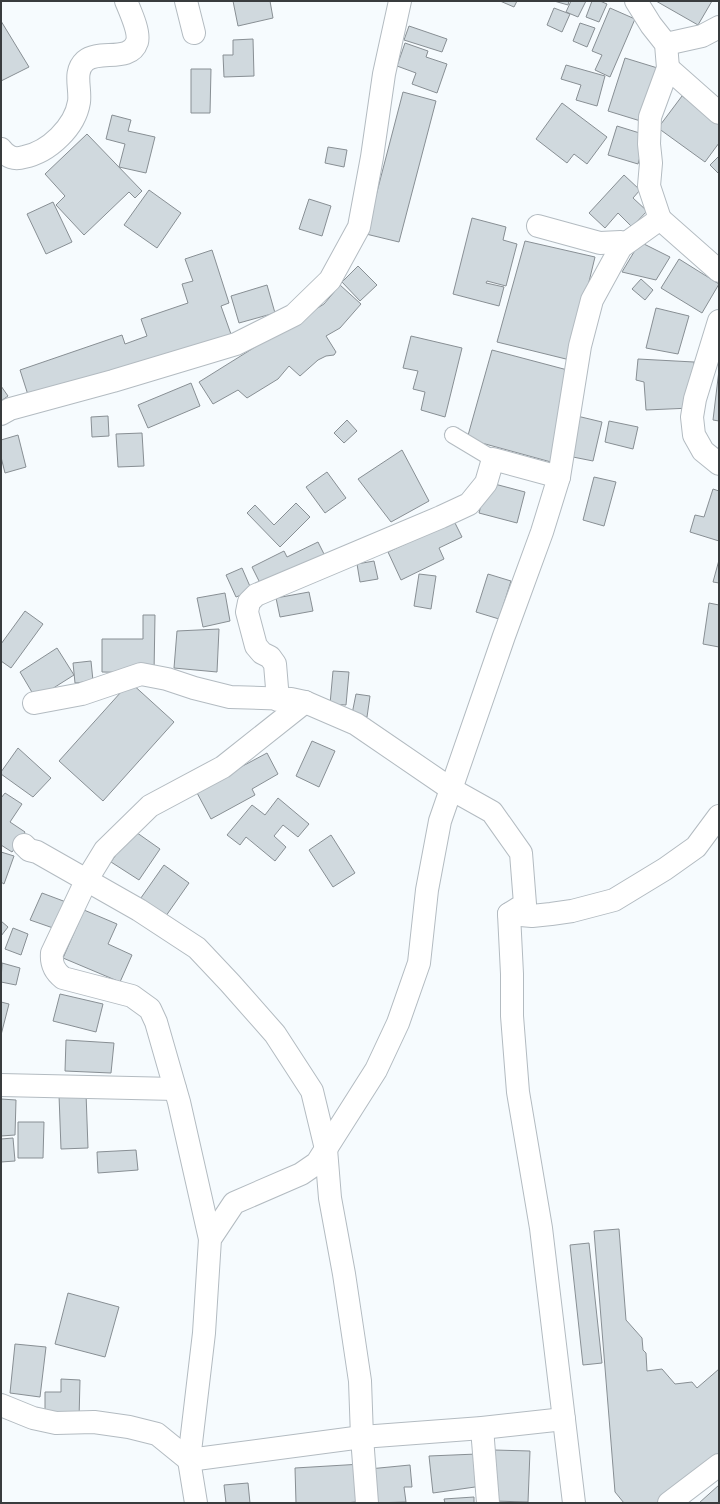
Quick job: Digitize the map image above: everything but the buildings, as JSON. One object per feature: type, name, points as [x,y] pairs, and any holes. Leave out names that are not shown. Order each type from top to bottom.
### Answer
[{"type":"street","points":[[1,148],[5,154],[12,158],[26,157],[40,152],[54,142],[70,124],[76,114],[79,101],[78,73],[81,66],[86,60],[93,57],[126,52],[134,46],[138,35],[126,1]]},
{"type":"street","points":[[186,1],[194,33]]},
{"type":"street","points":[[1,414],[10,409],[113,381],[236,344],[294,315],[330,280],[358,227],[372,157],[384,74],[400,1]]},
{"type":"street","points":[[636,1],[651,25],[666,44],[668,68],[650,117],[650,163],[648,186],[660,219],[719,271]]},
{"type":"street","points":[[666,44],[702,36],[719,27]]},
{"type":"street","points":[[668,68],[719,113]]},
{"type":"street","points":[[210,1238],[234,1202],[301,1174],[317,1163],[376,1070],[398,1023],[419,963],[428,882],[440,821],[504,636],[542,532],[559,477],[580,346],[592,300],[621,247],[660,219]]},
{"type":"street","points":[[538,226],[600,243],[621,242],[621,247]]},
{"type":"street","points":[[719,321],[695,399],[692,417],[694,435],[703,451],[719,464]]},
{"type":"street","points":[[278,700],[275,664],[270,657],[258,650],[254,641],[247,612],[247,607],[252,598],[469,504],[486,483],[493,459],[559,477]]},
{"type":"street","points":[[34,703],[82,694],[141,674],[167,679],[194,688],[230,697],[278,700],[291,699],[305,702],[356,724],[451,789],[492,812],[521,853],[525,904],[509,914]]},
{"type":"street","points":[[196,1503],[189,1460],[204,1333],[210,1238],[175,1089],[156,1022],[150,1009],[132,996],[63,978],[53,967],[51,960],[52,953],[86,881],[105,850],[150,806],[223,767],[305,702]]},
{"type":"street","points":[[509,914],[532,916],[565,912],[614,900],[665,869],[696,847],[719,816]]},
{"type":"street","points":[[24,845],[29,850],[36,852],[139,910],[197,948],[275,1034],[312,1091],[326,1149],[330,1198],[344,1274],[360,1381],[362,1437],[367,1503]]},
{"type":"street","points":[[509,914],[512,974],[512,1016],[518,1092],[542,1228],[574,1503]]},
{"type":"street","points":[[1,1085],[175,1089]]},
{"type":"street","points":[[1,1405],[33,1418],[56,1423],[94,1422],[129,1427],[157,1434],[189,1460],[362,1437],[564,1420]]},
{"type":"street","points":[[482,1428],[488,1503]]},
{"type":"street","points":[[669,1503],[719,1465]]},
{"type":"lane","points":[[453,435],[493,459]]}]
